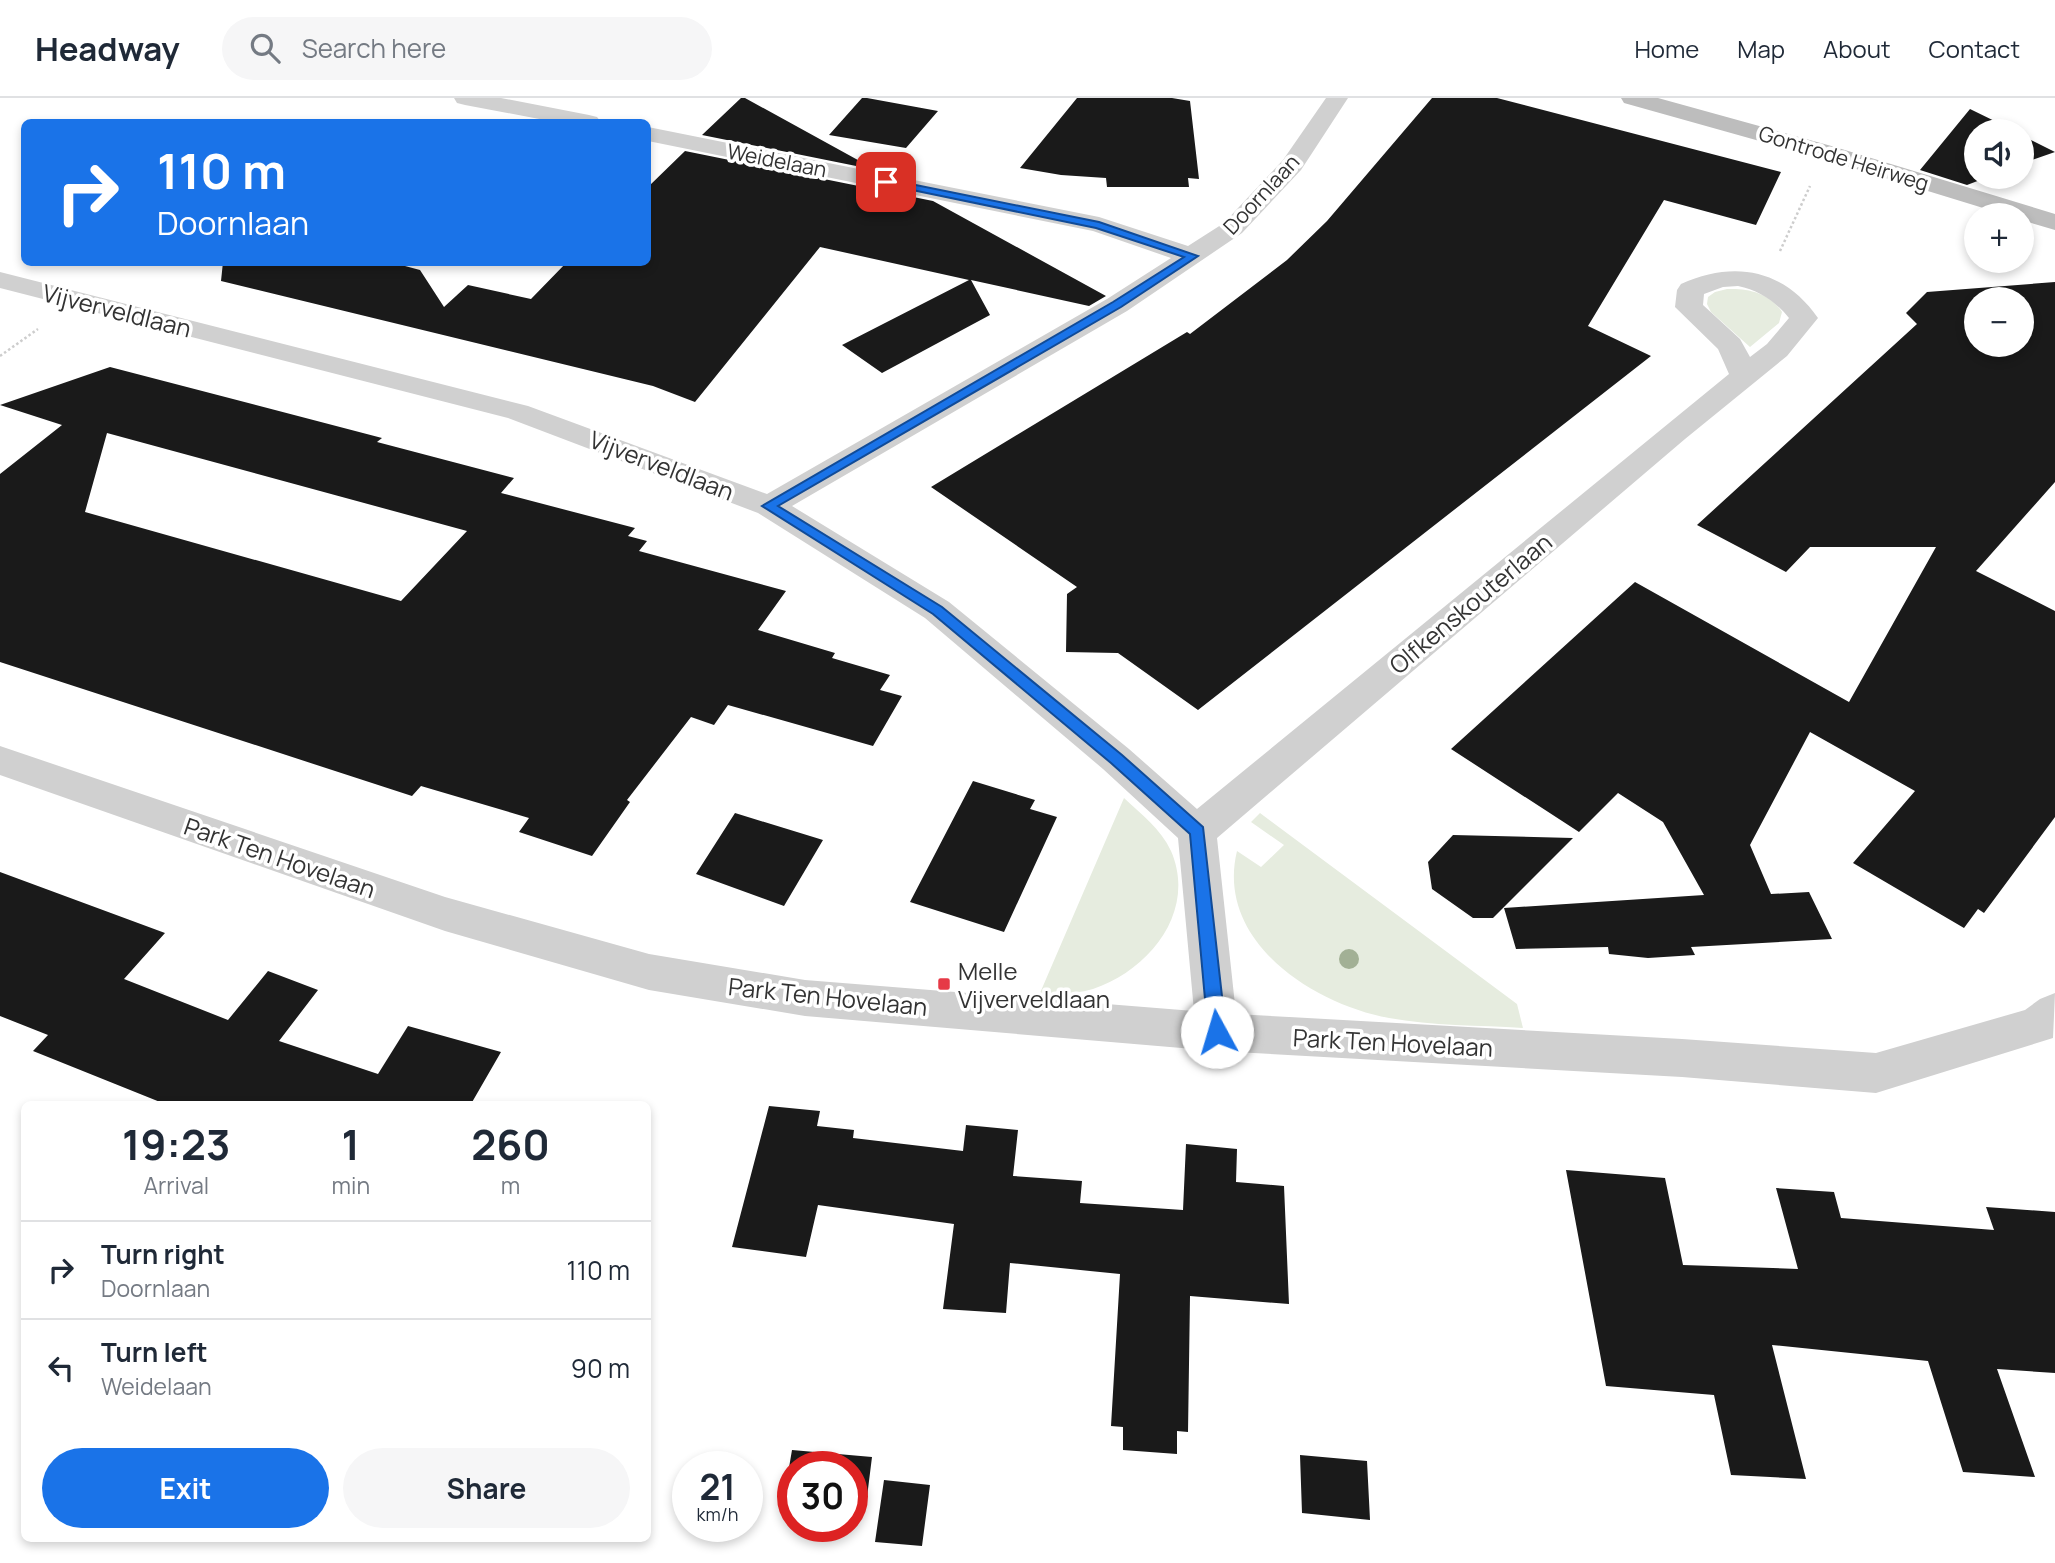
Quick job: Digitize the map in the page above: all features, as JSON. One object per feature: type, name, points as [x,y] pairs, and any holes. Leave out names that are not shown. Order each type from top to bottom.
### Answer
[{"type":"street","points":[[465,98],[574,119]]},
{"type":"street","name":"Doornlaan","points":[[769,506],[1117,305],[1233,228],[1292,165],[1337,98]]},
{"type":"street","name":"Gontrode Heirweg","points":[[1632,98],[1826,152],[2055,222]]},
{"type":"street","name":"Weidelaan","points":[[651,135],[1099,225],[1192,256]]},
{"type":"street","name":"Olfkenskouterlaan","points":[[1197,832],[1783,345],[1804,318],[1792,302],[1765,284],[1739,279],[1709,280],[1691,290],[1689,307],[1730,345],[1744,375]]},
{"type":"street","name":"Vijverveldlaan","points":[[0,280],[518,412],[769,506],[937,610],[1116,759],[1197,832]]},
{"type":"street","name":"Park Ten Hovelaan","points":[[0,760],[445,914],[649,972],[805,998],[1217,1032],[1682,1058],[1876,1073],[2038,1025],[2055,1013]]},
{"type":"street","points":[[1197,832],[1217,1032]]},
{"type":"path","points":[[1765,284],[1826,152]]},
{"type":"shaded area","points":[[1727,289],[1758,293],[1771,300],[1782,312],[1779,323],[1750,347],[1711,312],[1707,304],[1708,297]]},
{"type":"shaded area","points":[[1124,798],[1156,829],[1171,851],[1177,873],[1178,895],[1173,916],[1150,953],[1114,980],[1080,992],[1040,993]]},
{"type":"shaded area","points":[[1260,813],[1517,1004],[1523,1028],[1422,1023],[1389,1018],[1330,999],[1302,983],[1276,963],[1255,940],[1241,913],[1234,883],[1237,851],[1261,867],[1284,845],[1251,822]]},
{"type":"building","points":[[741,98],[745,98],[876,170],[702,135]]},
{"type":"building","points":[[862,98],[938,111],[906,148],[829,135]]},
{"type":"building","points":[[1077,98],[1172,98],[1190,101],[1199,179],[1188,178],[1189,187],[1107,187],[1106,178],[1061,175],[1020,168]]},
{"type":"building","points":[[1432,98],[1497,98],[1781,172],[1756,225],[1664,200],[1588,326],[1651,356],[1198,710],[1118,653],[1066,652],[1067,594],[1077,587],[931,487],[1187,332],[1190,334],[1287,260],[1327,221]]},
{"type":"building","points":[[1970,109],[1990,119],[1964,119],[1964,184],[1920,170]]},
{"type":"building","points":[[2034,142],[2055,152],[2034,159]]},
{"type":"building","points":[[685,151],[933,201],[1106,296],[1089,306],[971,280],[990,315],[882,373],[842,345],[969,280],[820,247],[695,402],[653,386],[221,281],[223,266],[405,266],[420,270],[444,307],[468,285],[531,299],[563,266],[651,266],[651,184]]},
{"type":"building","points":[[2055,282],[2055,482],[1976,571],[2055,611],[2055,817],[1984,913],[1978,909],[1964,928],[1853,863],[1915,791],[1810,732],[1750,845],[1771,894],[1809,892],[1832,939],[1691,947],[1695,955],[1648,958],[1609,954],[1608,947],[1516,949],[1504,908],[1704,895],[1663,822],[1618,793],[1579,832],[1451,749],[1635,582],[1849,702],[1936,547],[1810,547],[1786,572],[1697,525],[1917,324],[1906,313],[1927,292],[1964,289],[1964,357],[2034,357],[2034,287],[1991,287]]},
{"type":"building","points":[[110,367],[382,438],[377,442],[514,478],[501,493],[635,528],[628,536],[647,541],[639,551],[786,591],[758,630],[835,653],[832,658],[890,675],[880,690],[902,696],[873,746],[728,705],[714,725],[691,717],[627,800],[630,802],[592,856],[519,832],[529,818],[421,786],[412,796],[0,662],[0,474],[62,425],[0,405]],"holes":[[[107,433],[467,531],[401,601],[85,512]]]},
{"type":"building","points":[[973,781],[1035,800],[1030,809],[1057,817],[1004,932],[910,902]]},
{"type":"building","points":[[735,813],[823,840],[784,906],[696,874]]},
{"type":"building","points":[[1453,835],[1573,838],[1493,918],[1473,918],[1432,889],[1428,862]]},
{"type":"building","points":[[0,872],[165,933],[124,979],[228,1020],[268,971],[318,990],[279,1041],[378,1074],[408,1026],[501,1052],[473,1101],[158,1101],[33,1051],[48,1035],[0,1016]]},
{"type":"building","points":[[769,1106],[820,1111],[817,1126],[854,1130],[853,1138],[963,1151],[966,1125],[1018,1130],[1013,1176],[1082,1181],[1080,1203],[1183,1210],[1186,1144],[1237,1149],[1236,1182],[1284,1186],[1289,1304],[1190,1296],[1188,1432],[1177,1431],[1177,1454],[1123,1450],[1123,1427],[1111,1426],[1120,1274],[1010,1263],[1006,1313],[943,1309],[954,1224],[818,1205],[806,1257],[732,1247]]},
{"type":"building","points":[[1566,1170],[1665,1178],[1683,1265],[1798,1269],[1776,1188],[1834,1192],[1841,1218],[1994,1230],[1986,1207],[2055,1212],[2055,1373],[1997,1369],[2035,1477],[1963,1472],[1928,1361],[1772,1345],[1806,1479],[1731,1475],[1714,1395],[1606,1386]]},
{"type":"building","points":[[1300,1455],[1367,1461],[1370,1520],[1302,1513]]},
{"type":"building","points":[[868,1457],[872,1457],[868,1489]]},
{"type":"building","points":[[884,1480],[930,1485],[922,1546],[875,1542]]},
{"type":"place","name":"Melle Vijverveldlaan","points":[[944,984]]},
{"type":"route","points":[[886,182],[1099,225],[1192,256],[1117,305],[769,506],[859,559],[937,610],[1116,759],[1197,832],[1217,1032]]}]
